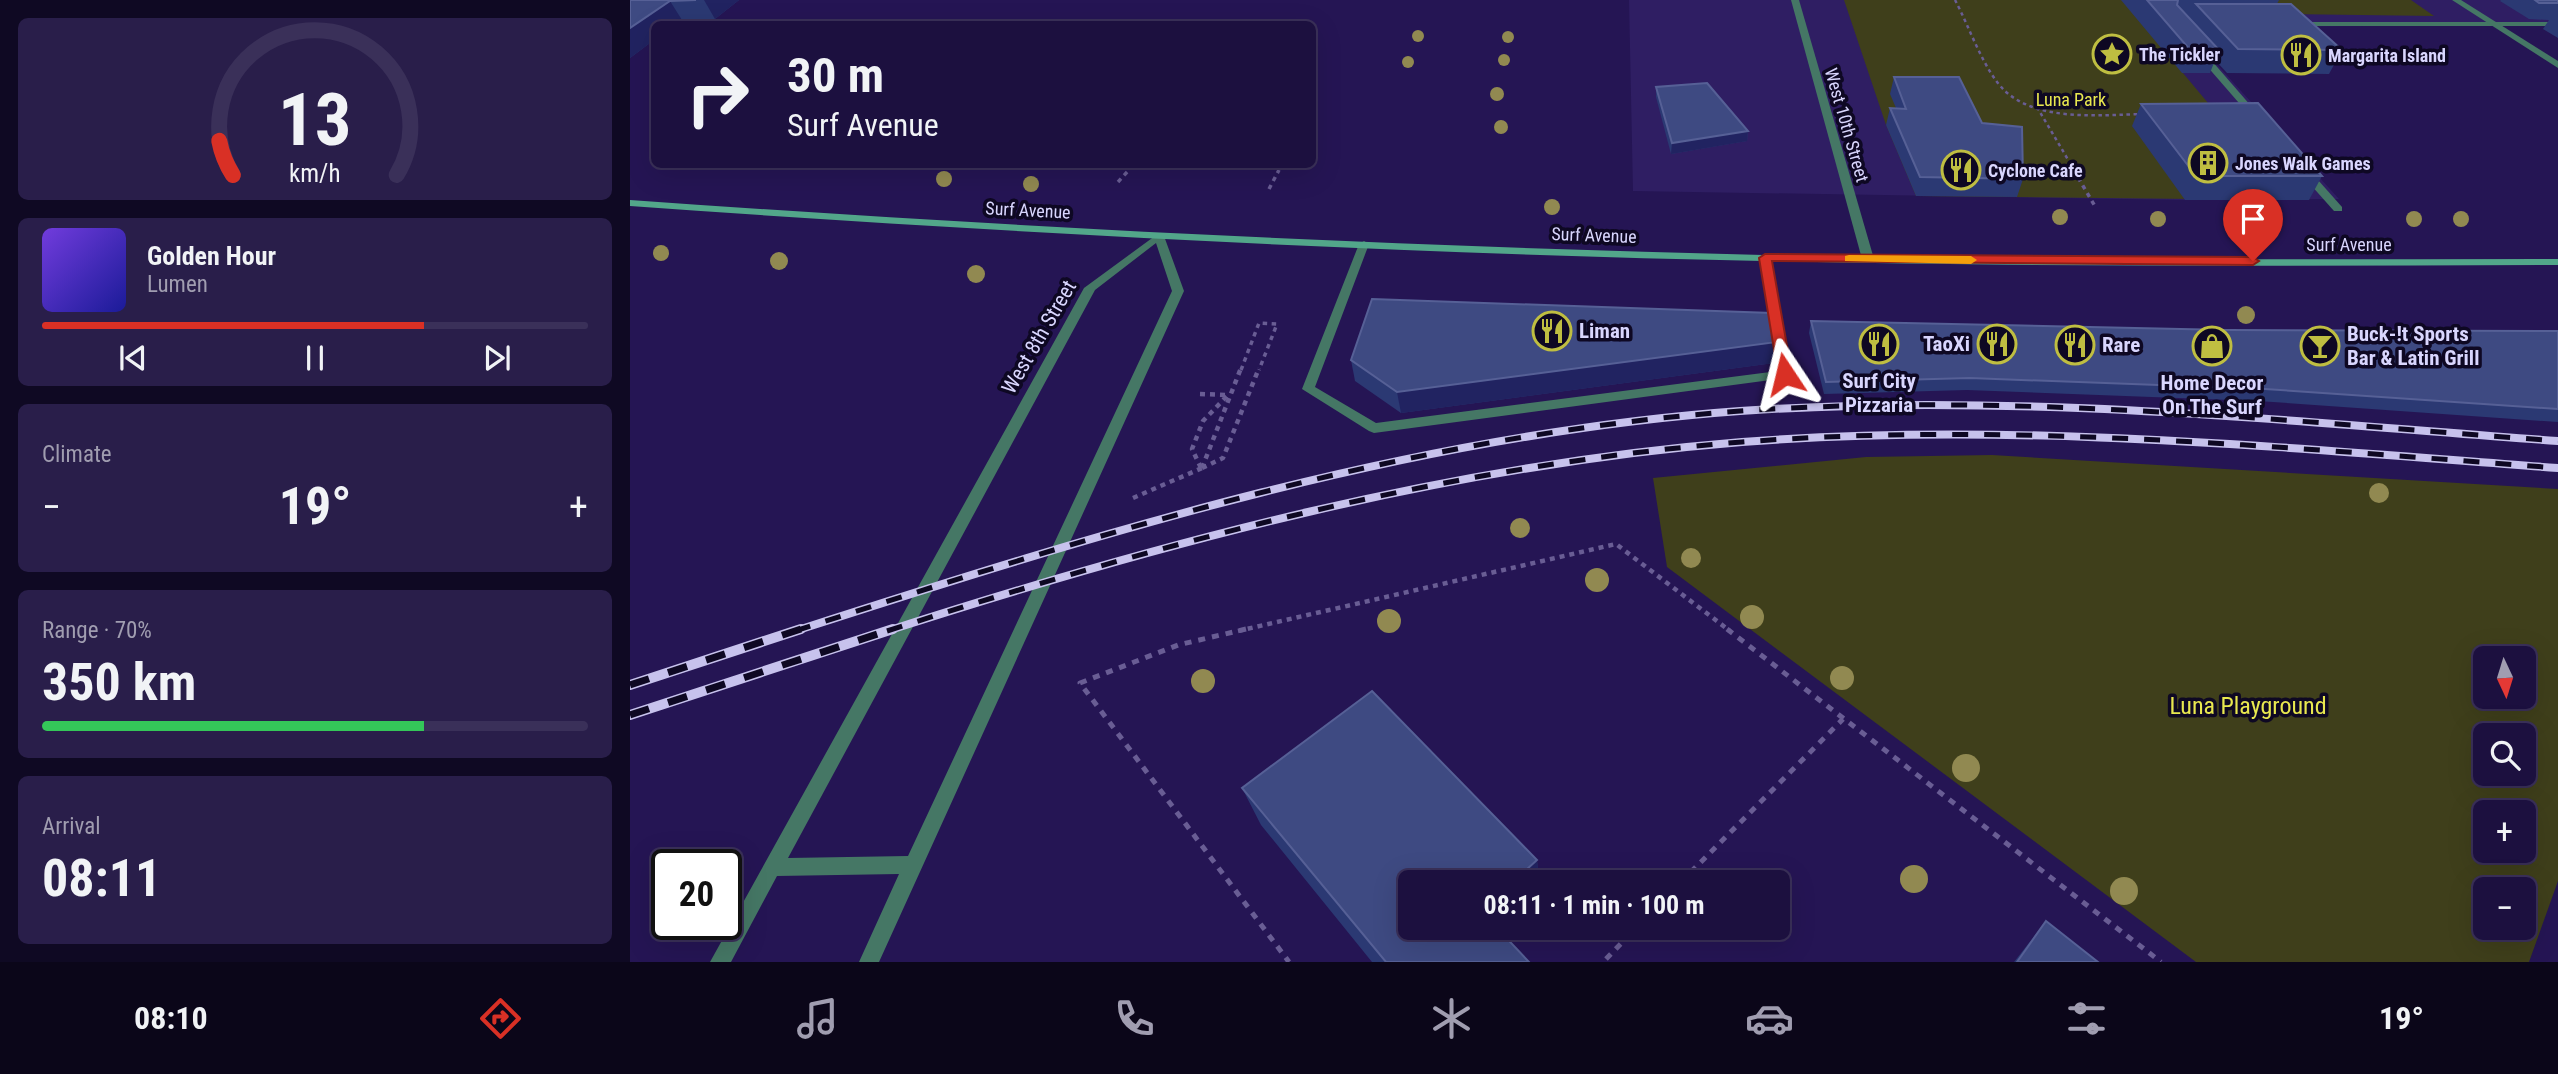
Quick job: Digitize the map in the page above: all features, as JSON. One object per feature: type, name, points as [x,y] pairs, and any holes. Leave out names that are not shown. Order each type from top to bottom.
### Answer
[{"type":"main road","name":"Surf Avenue","points":[[630,203],[1159,236],[1765,258],[2558,262]]},
{"type":"street","name":"West 10th Street","points":[[1795,0],[1868,259]]},
{"type":"street","points":[[2456,0],[2558,65]]},
{"type":"street","points":[[2282,24],[2558,24]]},
{"type":"street","points":[[2192,43],[2264,126]]},
{"type":"street","points":[[2301,167],[2338,209]]},
{"type":"street","points":[[869,962],[1178,291],[1159,236]]},
{"type":"street","name":"West 8th Street","points":[[720,962],[1090,288],[1159,236]]},
{"type":"street","points":[[1364,244],[1308,389],[1374,428],[1785,374],[1765,258]]},
{"type":"street","points":[[772,867],[914,865]]},
{"type":"path","points":[[1955,0],[2003,89],[2026,106],[2079,113],[2143,114]]},
{"type":"path","points":[[2036,107],[2096,208]]},
{"type":"path","points":[[1269,189],[1279,170]]},
{"type":"path","points":[[1118,182],[1128,171]]},
{"type":"path","points":[[1133,498],[1201,468],[1223,458],[1276,324],[1259,323],[1201,468]]},
{"type":"path","points":[[1200,394],[1228,395]]},
{"type":"path","points":[[1201,468],[1192,449],[1203,421],[1228,395]]},
{"type":"path","points":[[1289,962],[1080,683],[1178,645],[1616,544],[2161,962]]},
{"type":"path","points":[[1693,870],[1843,719]]},
{"type":"path","points":[[1606,959],[1624,940]]},
{"type":"shaded area","points":[[1629,0],[2558,0],[2558,25],[2183,27],[2339,199],[2185,200],[1633,191]]},
{"type":"green space","name":"Luna Park","points":[[1844,0],[2411,0],[2434,16],[2132,12],[2289,200],[1916,196],[1886,125]]},
{"type":"green space","name":"Luna Playground","points":[[1992,455],[2558,489],[2558,881],[2529,962],[2196,962],[1667,567],[1653,478],[1866,457]]},
{"type":"building","points":[[630,0],[696,0],[670,1],[630,28]]},
{"type":"building","points":[[2147,0],[2178,0],[2177,5],[2220,51],[2191,51]]},
{"type":"building","points":[[2535,0],[2558,0],[2558,3],[2539,3]]},
{"type":"building","points":[[2196,4],[2291,4],[2342,50],[2238,49]]},
{"type":"building","points":[[1894,77],[1959,77],[1982,123],[2022,127],[2023,179],[1920,177],[1890,108],[1906,109]]},
{"type":"building","points":[[1707,83],[1748,131],[1672,143],[1656,87]]},
{"type":"building","points":[[2258,103],[2322,176],[2196,176],[2141,104]]},
{"type":"building","points":[[1372,299],[1772,313],[1777,342],[1397,392],[1351,360]]},
{"type":"building","points":[[1811,321],[2227,330],[2558,331],[2558,409],[2265,389],[1970,378],[1826,382]]},
{"type":"building","points":[[1372,691],[1537,860],[1526,870],[1398,870],[1398,940],[1508,940],[1529,962],[1386,962],[1242,788]]},
{"type":"building","points":[[2046,921],[2098,962],[2017,962]]},
{"type":"railway","points":[[795,631],[1027,558],[1262,492],[1499,441],[1619,423],[1740,411],[1945,405],[2149,411],[2558,441]]},
{"type":"railway","points":[[887,631],[991,598],[1203,538],[1417,488],[1633,453],[1742,442],[1844,436],[2048,436],[2252,445],[2558,468]]},
{"type":"railway","points":[[630,685],[801,629]]},
{"type":"railway","points":[[630,715],[893,629]]},
{"type":"slow traffic","points":[[1849,259],[1971,260]]},
{"type":"place","name":"The Tickler","points":[[2112,54]]},
{"type":"place","name":"Margarita Island","points":[[2301,55]]},
{"type":"place","name":"Jones Walk Games","points":[[2208,163]]},
{"type":"place","name":"Cyclone Cafe","points":[[1961,170]]},
{"type":"place","name":"Liman","points":[[1552,331]]},
{"type":"place","name":"Surf City Pizzaria","points":[[1879,344]]},
{"type":"place","name":"TaoXi","points":[[1997,344]]},
{"type":"place","name":"Rare","points":[[2075,345]]},
{"type":"place","name":"Home Decor On The Surf","points":[[2212,346]]},
{"type":"place","name":"Buck-!t Sports Bar & Latin Grill","points":[[2320,346]]},
{"type":"route","points":[[1785,374],[1765,258],[2253,261]]}]
